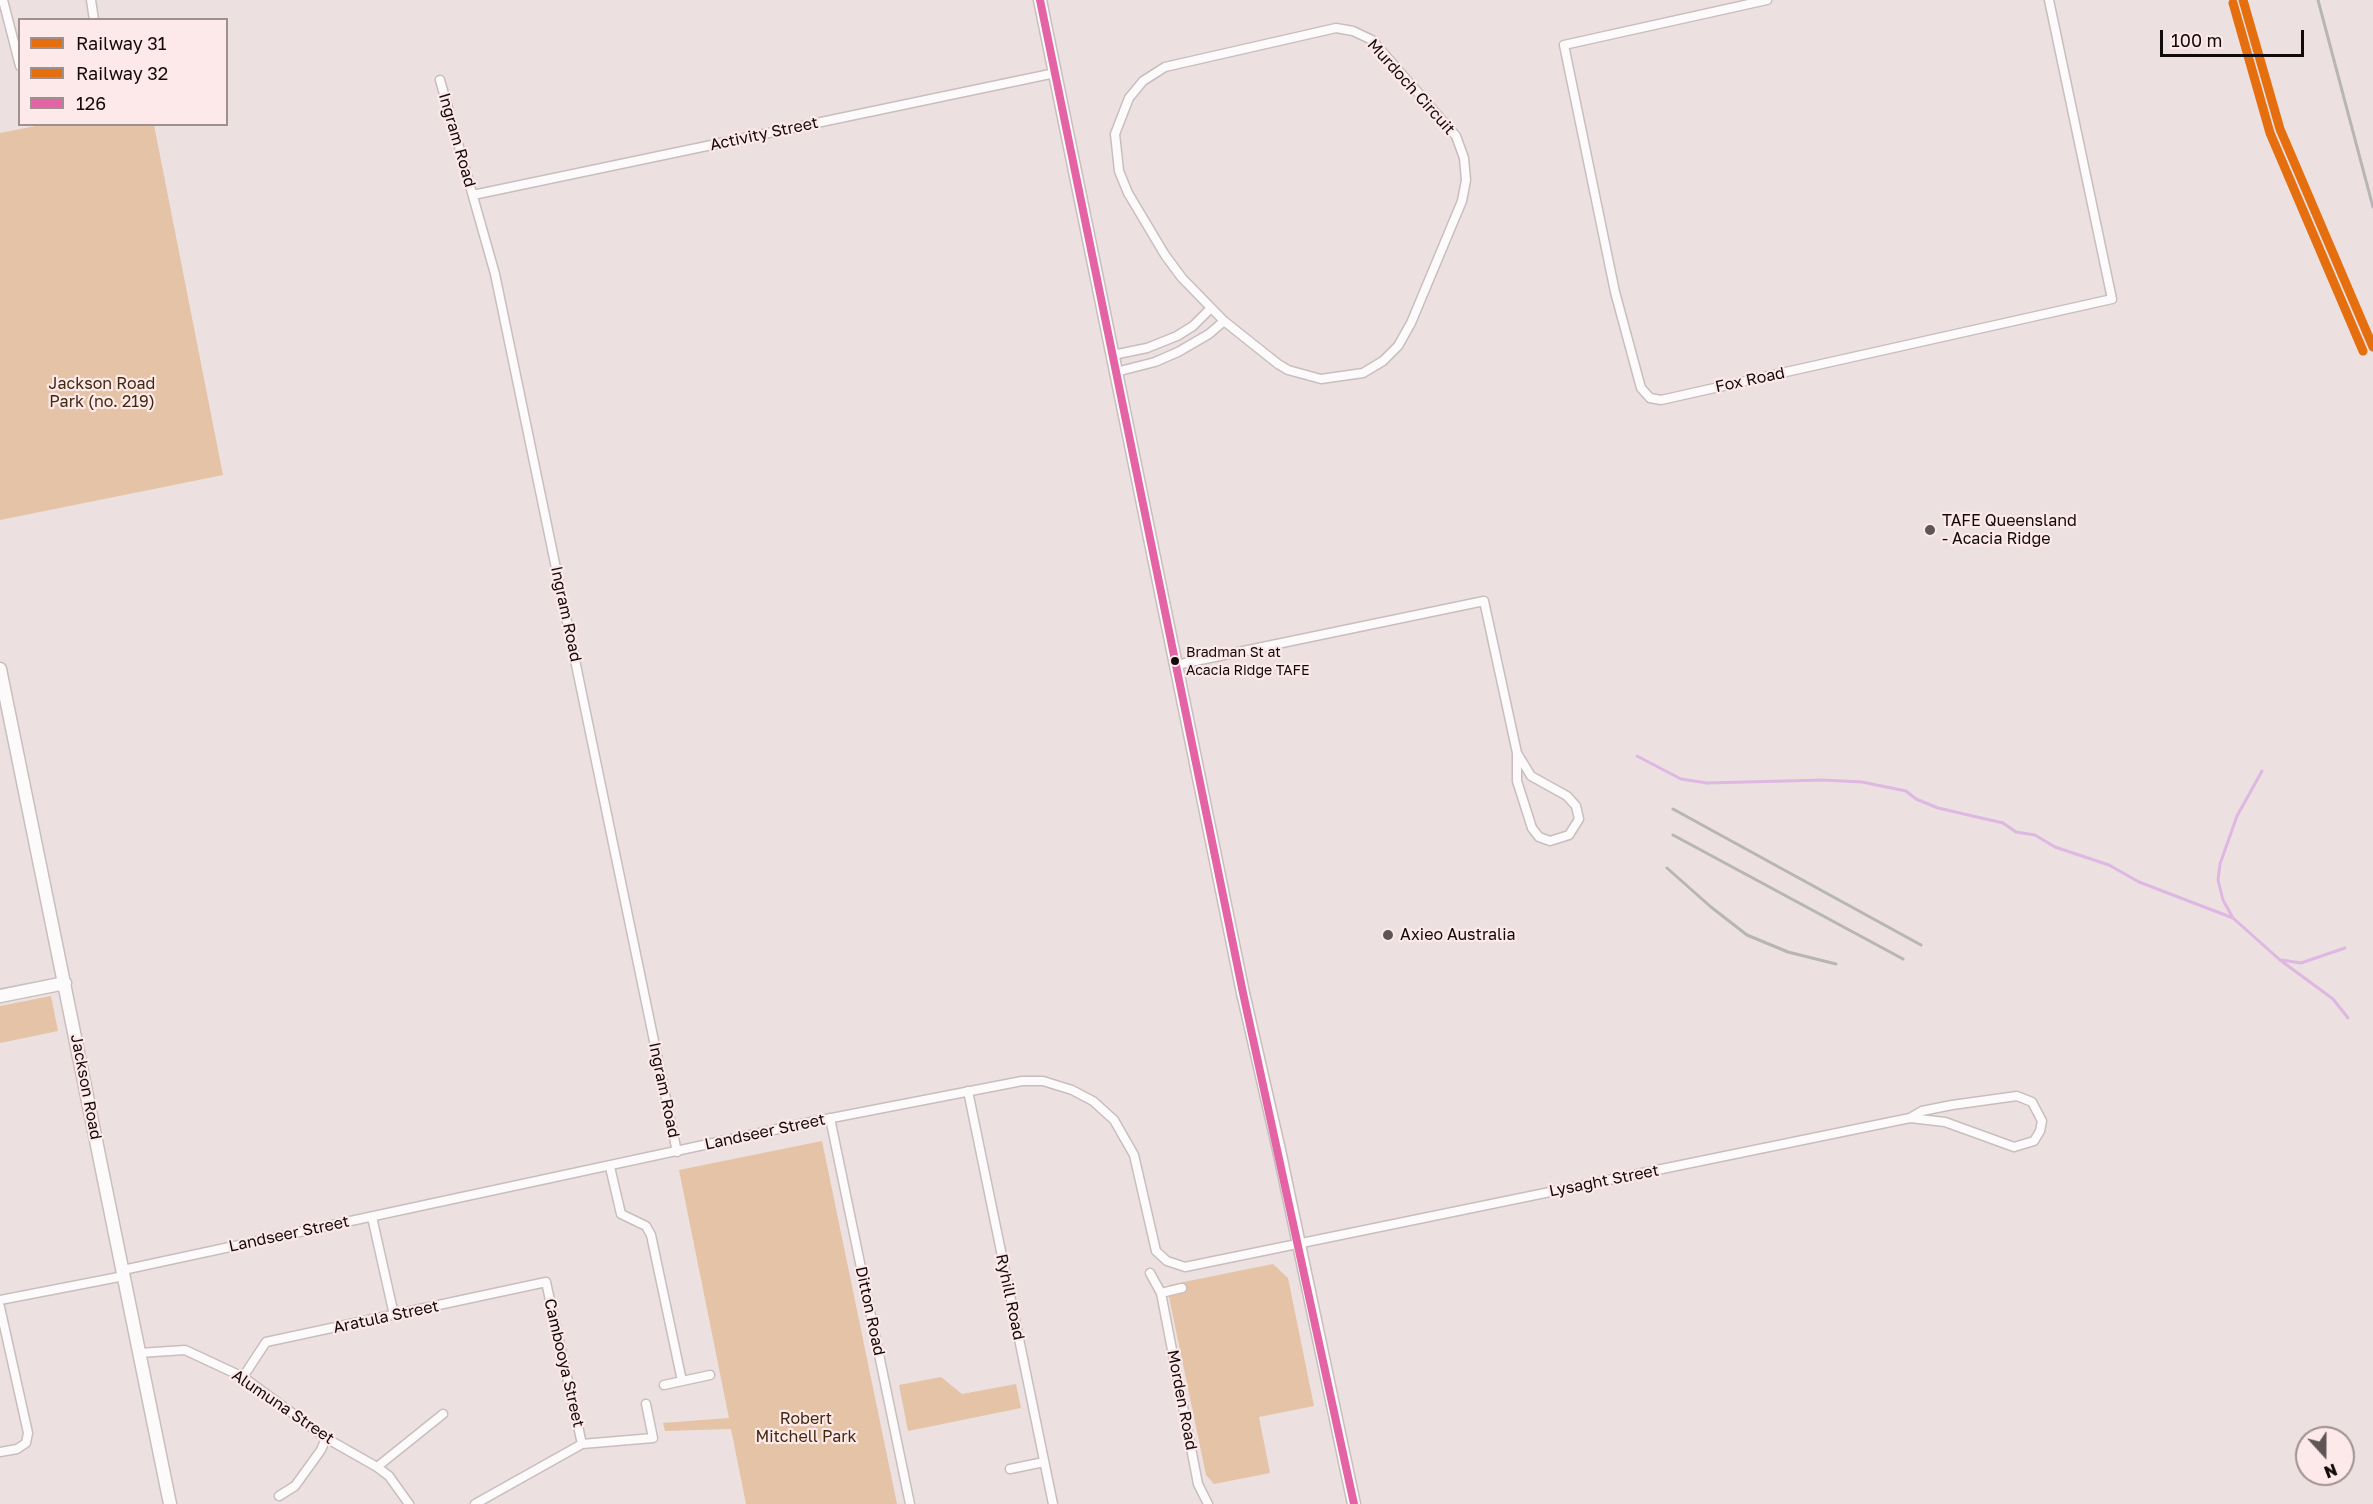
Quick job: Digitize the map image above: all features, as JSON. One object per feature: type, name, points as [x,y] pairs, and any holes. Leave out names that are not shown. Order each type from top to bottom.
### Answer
[{"type":"main road","points":[[1040,0],[1243,993],[1354,1504]]},
{"type":"main road","name":"Jackson Road","points":[[0,669],[6,721],[65,983],[170,1504]]},
{"type":"main road","points":[[0,996],[65,983]]},
{"type":"street","points":[[3,0],[18,58]]},
{"type":"street","points":[[91,0],[94,18]]},
{"type":"street","name":"Fox Road","points":[[1767,0],[1564,45],[1615,292],[1641,388],[1650,398],[1672,397],[2112,299],[2049,0]]},
{"type":"street","name":"Murdoch Circuit","points":[[1328,29],[1360,33],[1380,48],[1456,136],[1466,168],[1462,201],[1411,323],[1398,346],[1374,368],[1354,376],[1321,378],[1288,370],[1224,321],[1165,255],[1123,181],[1116,156],[1115,134],[1129,98],[1152,73],[1177,63],[1328,29]]},
{"type":"street","name":"Activity Street","points":[[473,195],[1055,73]]},
{"type":"street","name":"Ingram Road","points":[[440,80],[497,284],[677,1152]]},
{"type":"street","points":[[1113,355],[1147,348],[1177,336],[1193,326],[1211,308]]},
{"type":"street","points":[[1116,372],[1172,355],[1202,339],[1224,321]]},
{"type":"street","points":[[1176,665],[1484,601],[1517,753],[1517,781],[1535,833],[1550,842],[1569,835],[1579,819],[1576,806],[1568,796],[1531,776],[1517,753]]},
{"type":"street","name":"Landseer Street","points":[[0,1300],[830,1118],[1010,1082],[1043,1081],[1072,1090],[1104,1110],[1122,1131],[1130,1146],[1155,1247],[1162,1258],[1172,1264],[1189,1266],[1299,1244]]},
{"type":"street","name":"Ryhill Road","points":[[968,1091],[1053,1504]]},
{"type":"street","name":"Lysaght Street","points":[[1299,1244],[1910,1119],[1945,1122],[2014,1147],[2034,1141],[2042,1125],[2036,1107],[2028,1099],[2017,1096],[1922,1111],[1910,1119]]},
{"type":"street","name":"Ditton Road","points":[[830,1118],[910,1504]]},
{"type":"street","points":[[610,1167],[621,1215],[646,1226],[651,1235],[682,1381]]},
{"type":"street","points":[[372,1217],[394,1315]]},
{"type":"street","name":"Morden Road","points":[[1150,1273],[1161,1293],[1198,1484],[1208,1504]]},
{"type":"street","name":"Aratula Street","points":[[243,1377],[266,1342],[546,1282]]},
{"type":"street","name":"Cambooya Street","points":[[546,1282],[582,1444]]},
{"type":"street","points":[[1161,1293],[1182,1288]]},
{"type":"street","points":[[0,1307],[28,1433],[26,1443],[17,1449],[0,1452]]},
{"type":"street","name":"Alumuna Street","points":[[139,1353],[185,1350],[243,1377],[326,1438],[389,1476],[409,1504]]},
{"type":"street","points":[[664,1385],[710,1376]]},
{"type":"street","points":[[475,1504],[582,1444],[653,1438],[646,1404]]},
{"type":"street","points":[[377,1467],[443,1414]]},
{"type":"street","points":[[279,1496],[295,1486],[321,1450],[326,1438]]},
{"type":"street","points":[[1010,1469],[1044,1461]]},
{"type":"green space","name":"Jackson Road Park (no. 219)","points":[[36,126],[154,126],[223,475],[0,520],[0,133]]},
{"type":"green space","points":[[51,996],[58,1031],[0,1043],[0,1006]]},
{"type":"green space","name":"Robert Mitchell Park","points":[[822,1141],[897,1504],[746,1504],[731,1429],[665,1431],[663,1423],[729,1418],[679,1170]]},
{"type":"green space","points":[[1273,1264],[1288,1278],[1314,1406],[1259,1417],[1270,1473],[1214,1484],[1206,1475],[1169,1297],[1169,1285]]},
{"type":"green space","points":[[941,1377],[962,1394],[1016,1384],[1021,1408],[908,1431],[899,1385]]},
{"type":"waterway","points":[[1637,756],[1681,779],[1707,783],[1823,780],[1862,782],[1906,791],[1916,799],[1938,808],[2003,823],[2016,832],[2035,835],[2055,847],[2109,865],[2139,882],[2233,918],[2280,960],[2333,999],[2348,1018]]},
{"type":"waterway","points":[[2233,918],[2223,900],[2218,880],[2220,864],[2237,816],[2262,771]]},
{"type":"waterway","points":[[2282,960],[2301,963],[2345,948]]},
{"type":"railway","points":[[2318,0],[2373,207]]},
{"type":"railway","points":[[1673,809],[1921,945]]},
{"type":"railway","points":[[1673,835],[1903,959]]},
{"type":"railway","points":[[1667,868],[1747,935],[1788,952],[1836,964]]},
{"type":"rail line","name":"31","points":[[2243,0],[2280,129],[2373,347]]},
{"type":"rail line","name":"32","points":[[2233,3],[2270,133],[2363,351]]},
{"type":"transit line","name":"126","points":[[1040,0],[1243,993],[1354,1504]]},
{"type":"place","name":"TAFE Queensland - Acacia Ridge","points":[[1930,530]]},
{"type":"place","name":"Bradman St at Acacia Ridge TAFE","points":[[1175,661]]},
{"type":"place","name":"Axieo Australia","points":[[1388,935]]}]
